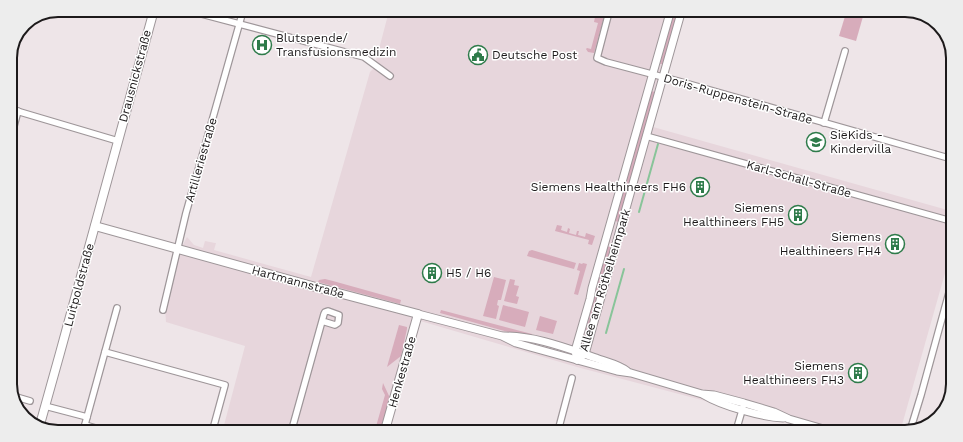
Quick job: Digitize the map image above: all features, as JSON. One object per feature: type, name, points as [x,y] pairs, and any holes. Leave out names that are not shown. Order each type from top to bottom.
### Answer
[{"type":"main road","name":"Drausnickstraße","points":[[118,141],[152,17]]},
{"type":"main road","name":"Luitpoldstraße","points":[[41,421],[118,141]]},
{"type":"main road","name":"Hartmannstraße","points":[[95,226],[418,314]]},
{"type":"main road","name":"Henkestraße","points":[[386,425],[418,314]]},
{"type":"street","points":[[213,17],[364,57],[390,76]]},
{"type":"street","name":"Artilleriestraße","points":[[162,310],[186,214],[242,17]]},
{"type":"street","name":"Doris-Ruppenstein-Straße","points":[[608,17],[597,58],[606,62],[946,157]]},
{"type":"street","name":"Allee am Röthelheimpark","points":[[669,17],[575,350],[577,360],[585,354],[680,17]]},
{"type":"street","name":"Doris-Ruppenstein-Straße","points":[[824,123],[845,51]]},
{"type":"street","points":[[17,115],[18,111],[118,141]]},
{"type":"street","name":"Karl-Schall-Straße","points":[[646,136],[946,220]]},
{"type":"street","points":[[608,232],[619,236]]},
{"type":"street","points":[[912,425],[922,395],[946,304]]},
{"type":"street","points":[[85,425],[117,308]]},
{"type":"street","name":"Hartmannstraße","points":[[418,314],[502,336],[516,343],[617,371],[631,373],[702,394],[714,395],[743,406],[774,412],[789,419],[810,425]]},
{"type":"street","points":[[293,425],[322,322]]},
{"type":"street","name":"Hartmannstraße","points":[[502,336],[520,336],[575,350],[626,369],[631,373]]},
{"type":"street","points":[[105,352],[225,385],[214,425]]},
{"type":"street","points":[[559,425],[572,378]]},
{"type":"street","points":[[19,398],[30,401]]},
{"type":"street","points":[[45,406],[87,417]]},
{"type":"street","points":[[738,425],[743,406]]},
{"type":"shaded area","points":[[387,17],[677,17],[646,125],[946,210],[946,270],[902,425],[796,425],[577,367],[417,320],[387,425],[224,425],[245,346],[166,322],[165,307],[180,250],[187,237],[194,245],[203,248],[205,241],[216,243],[214,250],[311,277],[370,72],[374,68]]},
{"type":"shaded area","points":[[595,17],[604,17],[594,53],[588,52],[586,49],[591,49],[598,23],[594,22]]},
{"type":"shaded area","points":[[672,17],[677,17],[663,64],[660,64]]},
{"type":"shaded area","points":[[845,17],[863,17],[856,41],[839,36]]},
{"type":"shaded area","points":[[651,91],[655,92],[619,222],[615,221]]},
{"type":"shaded area","points":[[557,225],[562,226],[561,230],[567,232],[568,228],[570,229],[569,233],[576,235],[577,231],[579,231],[578,235],[585,237],[586,233],[595,236],[592,245],[588,244],[589,240],[555,231]]},
{"type":"shaded area","points":[[607,246],[612,248],[585,341],[583,341],[601,270]]},
{"type":"shaded area","points":[[532,250],[576,263],[574,269],[527,256],[529,251]]},
{"type":"shaded area","points":[[579,263],[587,264],[578,295],[574,294],[580,271],[577,270]]},
{"type":"shaded area","points":[[494,277],[506,280],[501,300],[498,300],[497,305],[499,306],[496,319],[483,316]]},
{"type":"shaded area","points":[[325,279],[401,300],[400,304],[318,282],[319,280]]},
{"type":"shaded area","points":[[510,279],[515,280],[514,285],[519,286],[516,296],[519,297],[517,304],[504,301]]},
{"type":"shaded area","points":[[503,305],[529,312],[525,327],[499,320]]},
{"type":"shaded area","points":[[441,310],[532,335],[508,332],[440,313]]},
{"type":"shaded area","points":[[540,316],[557,321],[553,334],[536,330]]},
{"type":"shaded area","points":[[399,325],[407,327],[401,356],[387,367]]},
{"type":"shaded area","points":[[383,383],[390,398],[382,425],[376,425],[385,395],[382,389]]},
{"type":"waterway","points":[[639,212],[658,144]]},
{"type":"waterway","points":[[606,333],[624,269]]},
{"type":"place","name":"Blutspende/ Transfusionsmedizin","points":[[262,45]]},
{"type":"place","name":"Deutsche Post","points":[[478,55]]},
{"type":"place","name":"SieKids - Kindervilla","points":[[816,142]]},
{"type":"place","name":"Siemens Healthineers FH6","points":[[700,187]]},
{"type":"place","name":"Siemens Healthineers FH5","points":[[798,215]]},
{"type":"place","name":"Siemens Healthineers FH4","points":[[895,244]]},
{"type":"place","name":"H5 / H6","points":[[432,273]]},
{"type":"place","name":"Siemens Healthineers FH3","points":[[858,373]]}]
